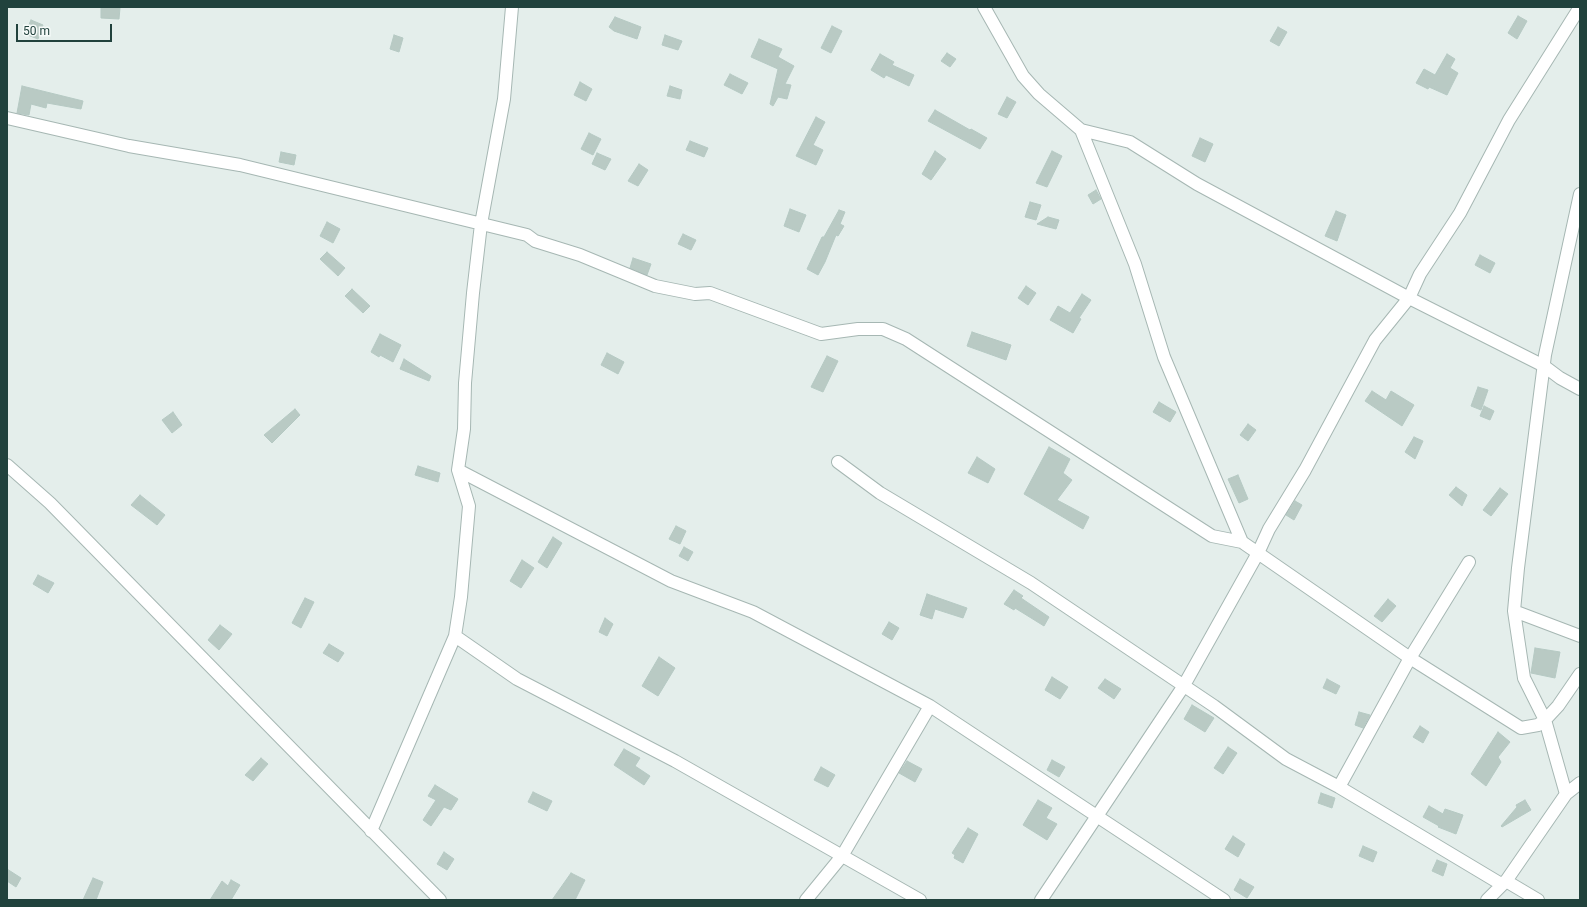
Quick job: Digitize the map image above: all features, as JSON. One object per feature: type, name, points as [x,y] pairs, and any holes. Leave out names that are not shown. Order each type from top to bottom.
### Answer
[{"type":"street","points":[[371,831],[455,636],[461,597],[469,506],[458,470],[464,429],[466,368],[481,224],[504,99],[512,7]]},
{"type":"street","points":[[984,7],[1024,76],[1038,94],[1081,130],[1130,142],[1197,184],[1410,298],[1544,366],[1580,389]]},
{"type":"street","points":[[1040,900],[1183,687],[1258,553],[1269,529],[1305,470],[1375,340],[1410,298],[1420,274],[1460,212],[1509,120],[1580,7]]},
{"type":"street","points":[[7,118],[129,146],[240,165],[527,235],[535,241],[580,255],[655,286],[695,294],[710,293],[821,334],[858,329],[883,329],[906,339],[1212,536],[1242,542],[1410,658],[1521,728],[1538,725],[1545,720],[1558,706],[1580,674]]},
{"type":"street","points":[[1081,130],[1134,264],[1164,357],[1242,542]]},
{"type":"street","points":[[1566,794],[1545,720],[1524,678],[1514,611],[1521,538],[1544,366],[1580,194]]},
{"type":"street","points":[[838,462],[880,493],[1030,583],[1183,687],[1214,706],[1286,759],[1339,787],[1501,884],[1506,881]]},
{"type":"street","points":[[7,465],[50,503],[440,900]]},
{"type":"street","points":[[458,470],[671,581],[753,612],[930,706],[1224,900]]},
{"type":"street","points":[[1339,787],[1410,658],[1469,562]]},
{"type":"street","points":[[1514,611],[1580,636]]},
{"type":"street","points":[[455,636],[517,679],[675,761],[920,900]]},
{"type":"street","points":[[806,900],[842,856],[930,706]]},
{"type":"street","points":[[1487,900],[1506,881],[1566,794],[1580,782]]},
{"type":"street","points":[[1506,881],[1538,900]]},
{"type":"building","points":[[101,7],[120,8],[119,19],[101,18]]},
{"type":"building","points":[[1518,16],[1527,21],[1517,39],[1508,33]]},
{"type":"building","points":[[615,17],[641,27],[637,39],[614,31],[609,27]]},
{"type":"building","points":[[31,20],[43,25],[38,39],[25,34]]},
{"type":"building","points":[[832,26],[842,31],[831,53],[821,48]]},
{"type":"building","points":[[1278,27],[1287,32],[1279,46],[1270,41]]},
{"type":"building","points":[[394,35],[403,38],[399,52],[390,49]]},
{"type":"building","points":[[665,35],[682,41],[678,50],[662,45]]},
{"type":"building","points":[[759,39],[782,49],[778,57],[794,66],[785,84],[791,85],[787,99],[778,97],[773,106],[770,104],[778,69],[751,57]]},
{"type":"building","points":[[947,53],[956,59],[950,67],[941,61]]},
{"type":"building","points":[[880,54],[894,62],[892,65],[914,75],[909,86],[886,75],[884,78],[871,70]]},
{"type":"building","points":[[1447,54],[1455,59],[1450,68],[1458,73],[1447,95],[1429,87],[1428,89],[1416,83],[1424,69],[1435,75]]},
{"type":"building","points":[[730,74],[748,83],[742,94],[724,85]]},
{"type":"building","points":[[580,82],[592,89],[586,101],[574,95]]},
{"type":"building","points":[[22,86],[83,101],[81,109],[47,103],[46,108],[31,104],[29,115],[17,113]]},
{"type":"building","points":[[670,86],[682,90],[680,99],[667,96]]},
{"type":"building","points":[[1007,97],[1016,102],[1007,118],[998,114]]},
{"type":"building","points":[[935,110],[987,138],[980,149],[928,121]]},
{"type":"building","points":[[816,117],[825,122],[813,145],[823,150],[816,165],[796,156]]},
{"type":"building","points":[[589,133],[601,139],[593,155],[581,149]]},
{"type":"building","points":[[1200,138],[1213,144],[1205,162],[1192,156]]},
{"type":"building","points":[[690,141],[708,148],[704,157],[686,150]]},
{"type":"building","points":[[935,151],[946,159],[931,180],[922,174]]},
{"type":"building","points":[[1052,151],[1062,156],[1047,187],[1036,183]]},
{"type":"building","points":[[281,152],[296,155],[294,165],[279,162]]},
{"type":"building","points":[[597,153],[611,159],[605,170],[592,164]]},
{"type":"building","points":[[639,164],[648,170],[638,186],[628,181]]},
{"type":"building","points":[[1096,190],[1101,199],[1093,204],[1088,195]]},
{"type":"building","points":[[1030,202],[1041,205],[1036,220],[1025,217]]},
{"type":"building","points":[[790,209],[806,215],[799,232],[784,226]]},
{"type":"building","points":[[839,210],[845,212],[840,224],[844,226],[838,236],[836,235],[818,275],[807,269],[822,237],[824,237]]},
{"type":"building","points":[[1336,211],[1346,215],[1337,241],[1325,236]]},
{"type":"building","points":[[1048,217],[1059,220],[1056,229],[1037,224]]},
{"type":"building","points":[[327,222],[340,229],[333,243],[320,236]]},
{"type":"building","points":[[683,234],[696,240],[691,250],[678,244]]},
{"type":"building","points":[[327,252],[345,268],[338,276],[320,259]]},
{"type":"building","points":[[1480,255],[1495,263],[1490,273],[1475,265]]},
{"type":"building","points":[[633,258],[651,264],[647,275],[630,268]]},
{"type":"building","points":[[1026,286],[1036,293],[1028,305],[1018,298]]},
{"type":"building","points":[[352,289],[370,306],[363,313],[345,296]]},
{"type":"building","points":[[1082,294],[1091,300],[1079,318],[1081,319],[1073,333],[1050,320],[1058,306],[1070,313]]},
{"type":"building","points":[[972,332],[1011,345],[1006,360],[967,346]]},
{"type":"building","points":[[380,334],[401,345],[393,362],[380,355],[379,357],[371,352]]},
{"type":"building","points":[[607,353],[624,362],[618,374],[601,365]]},
{"type":"building","points":[[827,356],[838,361],[823,392],[811,387]]},
{"type":"building","points":[[404,359],[431,376],[429,381],[400,369]]},
{"type":"building","points":[[1478,387],[1488,390],[1481,410],[1471,406]]},
{"type":"building","points":[[1372,391],[1386,400],[1391,391],[1414,405],[1402,426],[1365,401]]},
{"type":"building","points":[[1159,402],[1176,412],[1170,422],[1153,412]]},
{"type":"building","points":[[1484,406],[1494,411],[1490,420],[1480,416]]},
{"type":"building","points":[[295,409],[300,415],[272,443],[264,435]]},
{"type":"building","points":[[173,412],[182,425],[172,433],[162,420]]},
{"type":"building","points":[[1248,424],[1256,430],[1248,441],[1240,435]]},
{"type":"building","points":[[1414,437],[1423,441],[1415,459],[1405,452]]},
{"type":"building","points":[[1049,447],[1070,459],[1063,473],[1072,480],[1057,500],[1089,517],[1083,529],[1024,494]]},
{"type":"building","points":[[977,457],[995,469],[988,483],[968,473]]},
{"type":"building","points":[[418,466],[440,473],[438,482],[415,475]]},
{"type":"building","points":[[1238,475],[1248,499],[1239,503],[1228,479]]},
{"type":"building","points":[[1456,487],[1467,495],[1462,506],[1449,495]]},
{"type":"building","points":[[1500,488],[1508,494],[1491,516],[1483,510]]},
{"type":"building","points":[[140,495],[165,515],[157,525],[131,505]]},
{"type":"building","points":[[1295,501],[1302,505],[1294,520],[1286,515]]},
{"type":"building","points":[[676,526],[686,531],[680,544],[669,539]]},
{"type":"building","points":[[553,537],[562,543],[547,568],[538,562]]},
{"type":"building","points":[[684,547],[693,552],[688,561],[679,556]]},
{"type":"building","points":[[522,560],[534,568],[521,588],[510,581]]},
{"type":"building","points":[[38,575],[54,583],[48,593],[33,584]]},
{"type":"building","points":[[1014,590],[1023,596],[1021,598],[1049,617],[1044,626],[1015,608],[1014,610],[1004,604]]},
{"type":"building","points":[[927,594],[967,608],[963,618],[935,609],[932,619],[920,615]]},
{"type":"building","points":[[305,598],[314,602],[301,628],[292,623]]},
{"type":"building","points":[[1388,599],[1396,606],[1382,622],[1374,616]]},
{"type":"building","points":[[605,618],[613,624],[607,636],[599,632]]},
{"type":"building","points":[[889,622],[899,628],[892,640],[882,634]]},
{"type":"building","points":[[220,625],[232,634],[219,650],[208,640]]},
{"type":"building","points":[[329,644],[344,653],[338,662],[323,653]]},
{"type":"building","points":[[1535,648],[1560,652],[1555,678],[1531,673]]},
{"type":"building","points":[[659,657],[675,668],[658,696],[642,686]]},
{"type":"building","points":[[1052,677],[1068,687],[1060,699],[1045,690]]},
{"type":"building","points":[[1105,679],[1121,689],[1114,699],[1098,688]]},
{"type":"building","points":[[1327,679],[1340,686],[1336,694],[1323,688]]},
{"type":"building","points":[[1192,705],[1214,718],[1205,732],[1184,719]]},
{"type":"building","points":[[1359,712],[1370,715],[1363,728],[1355,725]]},
{"type":"building","points":[[1420,726],[1429,732],[1423,743],[1413,737]]},
{"type":"building","points":[[1498,732],[1510,742],[1498,757],[1501,762],[1486,786],[1471,774]]},
{"type":"building","points":[[1228,747],[1237,753],[1223,774],[1214,768]]},
{"type":"building","points":[[624,749],[640,758],[635,766],[650,776],[644,785],[614,765]]},
{"type":"building","points":[[261,758],[268,764],[253,781],[245,775]]},
{"type":"building","points":[[1052,760],[1065,767],[1059,777],[1047,770]]},
{"type":"building","points":[[907,761],[922,769],[915,782],[899,773]]},
{"type":"building","points":[[821,767],[835,775],[828,787],[814,780]]},
{"type":"building","points":[[435,785],[458,799],[451,810],[444,807],[431,826],[423,820],[436,800],[428,796]]},
{"type":"building","points":[[533,792],[552,801],[547,811],[528,802]]},
{"type":"building","points":[[1321,793],[1335,798],[1332,808],[1318,803]]},
{"type":"building","points":[[1038,800],[1052,808],[1046,818],[1057,824],[1047,840],[1023,825]]},
{"type":"building","points":[[1525,800],[1531,810],[1502,827],[1501,826],[1517,807],[1516,805]]},
{"type":"building","points":[[1429,806],[1443,814],[1445,809],[1463,815],[1456,834],[1438,827],[1439,826],[1423,817]]},
{"type":"building","points":[[968,828],[978,834],[963,863],[954,858],[955,855],[952,853]]},
{"type":"building","points":[[1233,836],[1245,844],[1238,857],[1225,849]]},
{"type":"building","points":[[1363,846],[1377,852],[1373,862],[1359,856]]},
{"type":"building","points":[[444,852],[454,859],[447,870],[437,864]]},
{"type":"building","points":[[1437,860],[1447,864],[1443,876],[1432,871]]},
{"type":"building","points":[[7,869],[21,878],[16,887],[7,881]]},
{"type":"building","points":[[571,873],[585,880],[575,900],[552,900]]},
{"type":"building","points":[[93,878],[103,882],[96,900],[83,900]]},
{"type":"building","points":[[1240,879],[1254,887],[1247,898],[1234,890]]},
{"type":"building","points":[[231,880],[240,885],[231,900],[210,900],[222,881],[228,886]]}]
